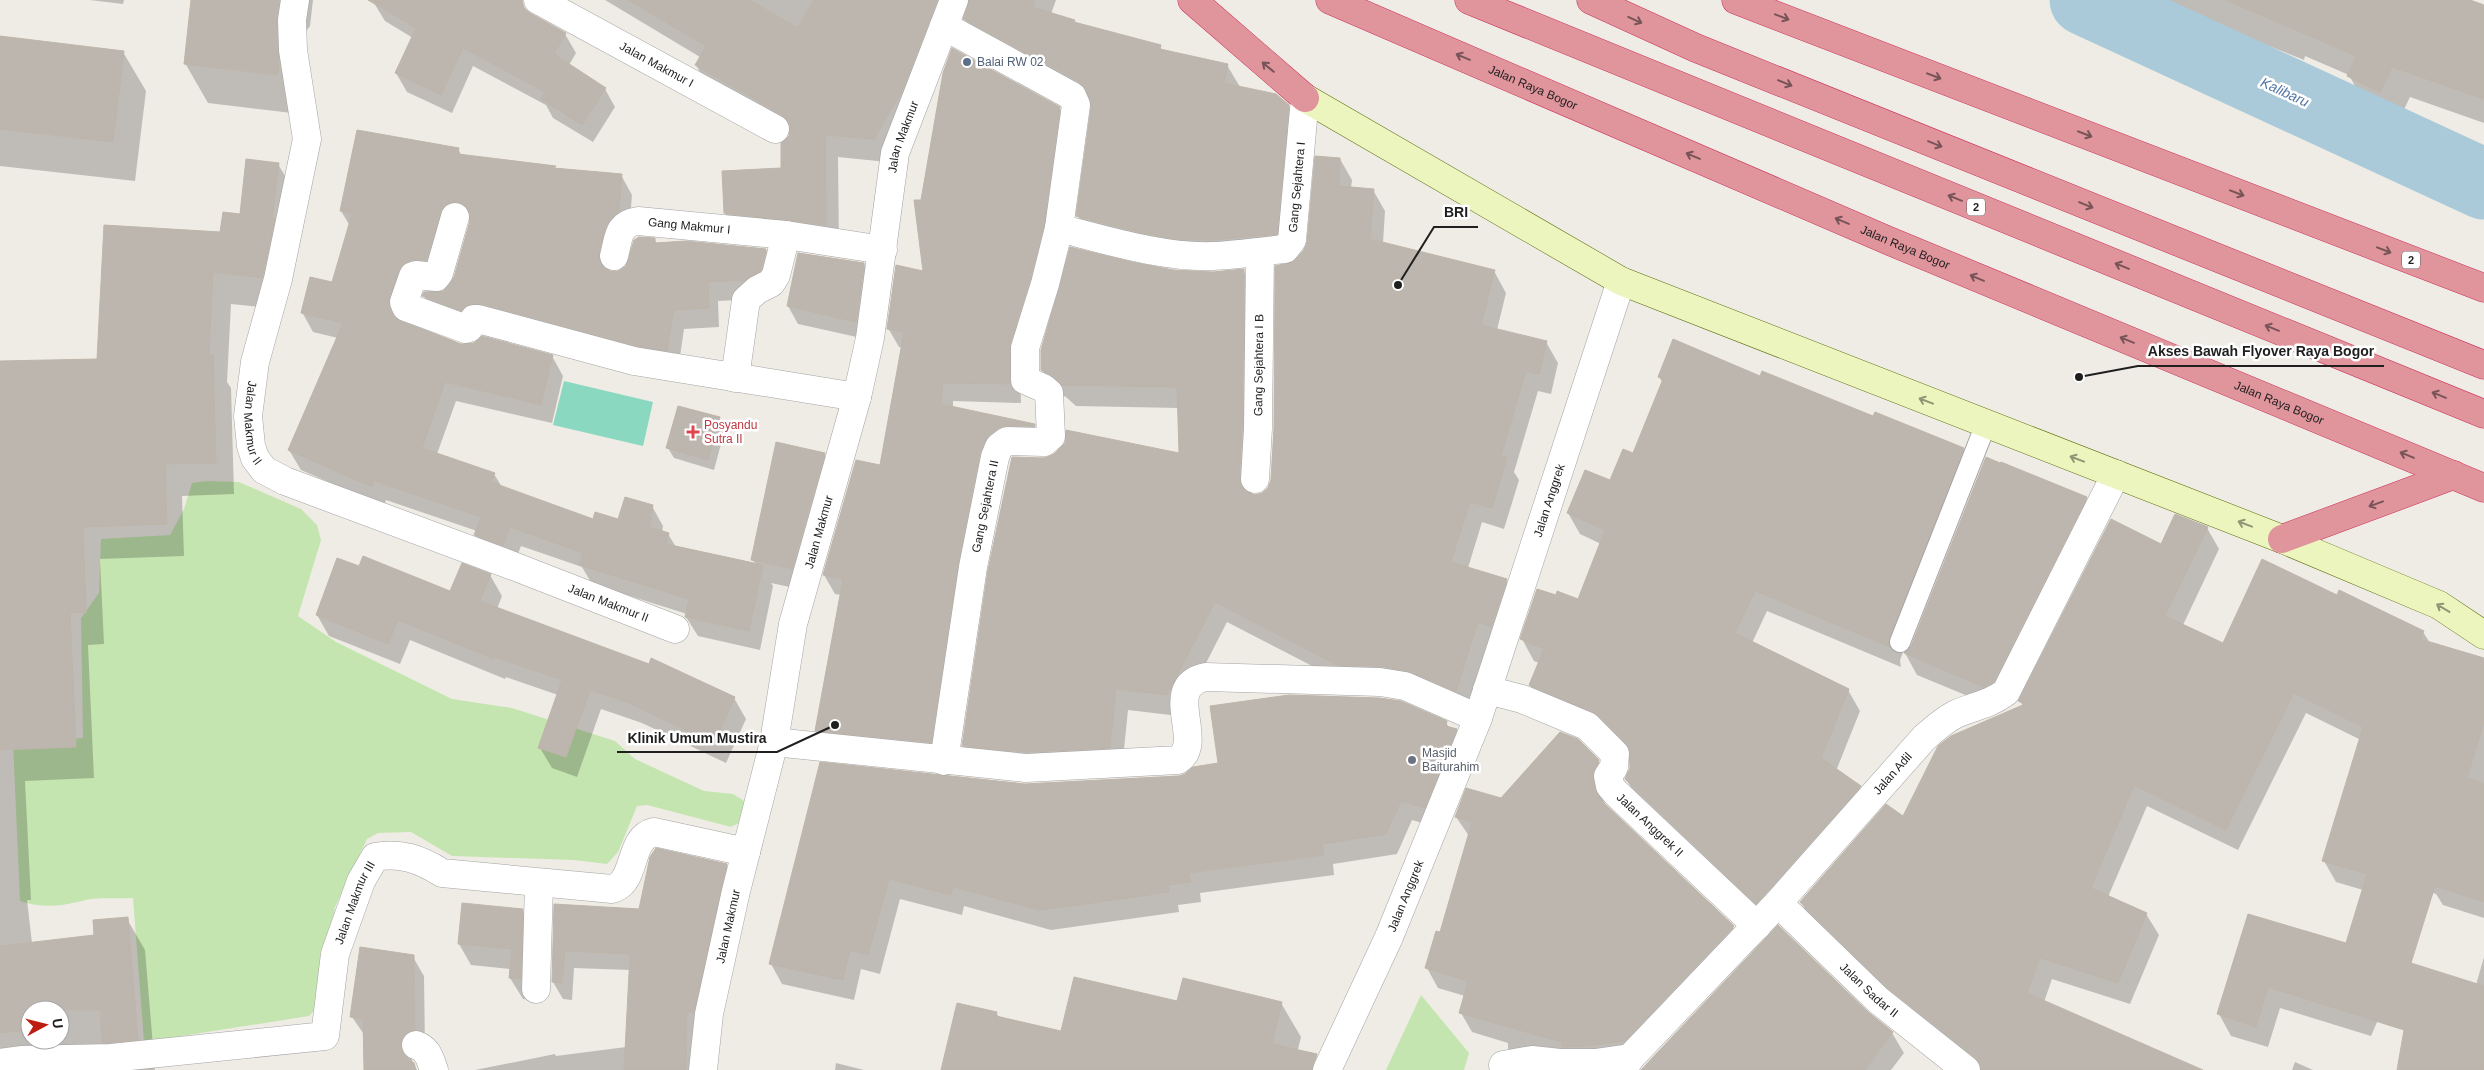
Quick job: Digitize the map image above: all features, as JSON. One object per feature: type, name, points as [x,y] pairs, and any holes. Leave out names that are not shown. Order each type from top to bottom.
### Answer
[{"type":"highway","points":[[1192,0],[1305,98]]},
{"type":"highway","name":"Jalan Raya Bogor","points":[[1330,0],[1887,240],[2484,488]]},
{"type":"highway","name":"2","points":[[1469,0],[2484,414]]},
{"type":"highway","points":[[1590,0],[1696,48],[2484,365]]},
{"type":"highway","name":"2","points":[[1736,0],[2484,288]]},
{"type":"highway","points":[[2282,538],[2454,475]]},
{"type":"street","name":"Jalan Makmur II","points":[[295,0],[292,20],[293,50],[307,139],[278,278],[255,362],[248,416],[251,446],[255,458],[264,470],[285,482],[516,567],[675,629]]},
{"type":"street","name":"Jalan Makmur I","points":[[538,0],[775,129]]},
{"type":"street","name":"Jalan Makmur","points":[[703,1070],[709,1014],[746,852],[774,742],[793,624],[857,398],[870,338],[883,250],[887,200],[895,153],[954,0]]},
{"type":"street","name":"Gang Sejahtera II","points":[[944,26],[1075,100],[1076,105],[1066,189],[1059,228],[1045,284],[1025,348],[1025,380],[1046,390],[1051,397],[1051,436],[1044,442],[1007,441],[999,447],[995,457],[973,567],[944,761]]},
{"type":"street","name":"Gang Sejahtera I","points":[[1260,252],[1285,248],[1292,240],[1305,98]]},
{"type":"street","points":[[1305,98],[1621,281],[2282,538],[2439,605],[2484,635]]},
{"type":"street","points":[[455,217],[439,273],[432,277],[413,276],[404,302],[406,307],[466,329],[469,328],[474,319],[478,318],[634,361],[857,398]]},
{"type":"street","name":"Gang Makmur I","points":[[614,256],[622,227],[629,222],[638,221],[786,235],[883,250]]},
{"type":"street","points":[[1059,228],[1132,246],[1189,255],[1212,256],[1260,252]]},
{"type":"street","points":[[735,378],[746,300],[750,294],[771,282],[776,275],[786,235]]},
{"type":"street","name":"Gang Sejahtera I B","points":[[1255,479],[1258,428],[1260,252]]},
{"type":"street","name":"Jalan Anggrek","points":[[1327,1070],[1389,937],[1478,718],[1621,281]]},
{"type":"street","name":"Jalan Adil","points":[[1503,1065],[1532,1060],[1560,1063],[1627,1064],[1778,903],[1924,738],[1943,721],[1957,714],[1993,702],[2006,692],[2116,474]]},
{"type":"street","points":[[774,742],[1026,768],[1178,760],[1184,756],[1188,748],[1184,702],[1186,692],[1197,678],[1206,677],[1380,682],[1405,686],[1478,718]]},
{"type":"street","name":"Jalan Anggrek II","points":[[1488,690],[1522,699],[1587,726],[1615,754],[1614,767],[1608,776],[1610,786],[1756,926]]},
{"type":"street","name":"Jalan Makmur III","points":[[0,1062],[112,1058],[325,1036],[335,954],[361,881],[375,856],[392,854],[409,857],[428,864],[442,873],[612,890],[622,883],[641,840],[647,834],[654,832],[746,852]]},
{"type":"street","points":[[536,989],[539,884]]},
{"type":"street","name":"Jalan Sadar II","points":[[1778,903],[1878,1000],[1966,1070]]},
{"type":"street","points":[[416,1046],[424,1048],[434,1070]]},
{"type":"lane","points":[[1900,642],[1986,424]]},
{"type":"green space","points":[[564,381],[653,402],[643,446],[553,425]]},
{"type":"green space","points":[[206,481],[239,482],[301,509],[317,525],[321,540],[298,616],[336,642],[452,699],[512,708],[615,741],[635,759],[704,791],[733,794],[746,802],[743,821],[731,827],[647,805],[637,806],[618,852],[607,864],[574,860],[452,856],[411,832],[378,833],[367,839],[335,907],[320,1004],[309,1016],[144,1042],[133,898],[91,899],[53,906],[29,904],[20,901],[13,743],[83,738],[81,618],[99,593],[101,539],[170,535],[184,509],[192,483]]},
{"type":"green space","points":[[1421,995],[1469,1053],[1464,1070],[1386,1070]]},
{"type":"building","points":[[191,0],[279,0],[276,20],[278,75],[184,64]]},
{"type":"building","points":[[368,0],[522,0],[524,8],[530,13],[566,33],[554,54],[606,88],[582,125],[541,99],[545,92],[463,48],[441,95],[395,73],[416,28]]},
{"type":"building","points":[[628,0],[750,0],[798,28],[814,0],[937,0],[902,91],[874,139],[825,135],[826,225],[724,213],[722,171],[781,168],[781,143],[789,136],[791,128],[789,121],[782,115],[695,65],[706,46]]},
{"type":"building","points":[[969,0],[1035,0],[1032,7],[1075,20],[1074,22],[1161,45],[1160,49],[1228,64],[1224,83],[1276,94],[1289,105],[1277,234],[1213,240],[1177,239],[1139,232],[1076,216],[1091,107],[1086,90],[1080,82],[963,19]]},
{"type":"building","points":[[2226,0],[2470,0],[2484,5],[2484,99],[2392,67],[2380,92],[2347,76],[2356,56]]},
{"type":"building","points":[[0,36],[124,51],[113,142],[0,129]]},
{"type":"building","points":[[952,48],[1060,107],[1044,225],[1030,280],[1010,344],[1010,384],[943,383],[941,404],[1035,424],[1035,426],[1007,425],[998,428],[989,435],[980,451],[958,565],[931,742],[815,731],[843,579],[823,575],[856,460],[880,465],[904,332],[887,329],[896,265],[923,271],[914,200],[921,200],[943,73]]},
{"type":"building","points":[[357,130],[459,148],[458,154],[556,166],[554,168],[622,174],[619,211],[606,225],[599,252],[599,261],[604,268],[610,271],[618,271],[626,266],[634,240],[639,237],[655,238],[655,243],[686,241],[766,249],[760,271],[745,280],[708,282],[709,308],[674,310],[667,351],[637,346],[482,304],[467,305],[461,311],[422,296],[424,292],[443,291],[454,277],[470,221],[467,207],[459,202],[451,202],[444,206],[426,260],[411,260],[402,265],[389,298],[389,308],[395,318],[461,344],[474,343],[482,336],[553,355],[541,405],[445,382],[422,448],[495,473],[491,482],[593,519],[595,512],[618,519],[625,497],[653,505],[650,527],[669,533],[666,544],[763,565],[749,631],[685,617],[689,599],[579,565],[583,553],[510,527],[503,545],[474,535],[481,517],[375,481],[372,487],[288,450],[343,323],[301,313],[310,277],[332,282],[352,214],[340,211]]},
{"type":"building","points":[[1315,156],[1340,158],[1339,186],[1374,189],[1370,239],[1495,270],[1481,325],[1547,341],[1539,374],[1526,371],[1501,456],[1507,457],[1492,508],[1470,502],[1451,562],[1507,579],[1491,627],[1478,622],[1456,691],[1408,671],[1381,666],[1337,665],[1215,602],[1167,695],[1116,689],[1110,748],[1026,752],[962,746],[988,570],[1012,457],[1044,458],[1054,454],[1065,443],[1066,430],[1179,453],[1177,387],[1062,385],[1053,376],[1041,370],[1041,350],[1070,247],[1173,270],[1213,272],[1244,269],[1242,427],[1239,479],[1241,486],[1247,492],[1255,495],[1262,493],[1268,488],[1271,480],[1274,428],[1275,266],[1293,262],[1304,250],[1307,242]]},
{"type":"building","points":[[246,159],[279,163],[272,218],[275,218],[262,278],[213,272],[209,355],[213,355],[216,463],[165,464],[167,524],[83,527],[86,613],[70,613],[76,747],[0,750],[0,361],[97,359],[104,225],[220,232],[223,212],[240,214]]},
{"type":"building","points":[[798,253],[864,263],[856,322],[787,306]]},
{"type":"building","points":[[1673,339],[1760,376],[1762,371],[1873,416],[1875,412],[1964,448],[1889,638],[1890,647],[1755,591],[1735,633],[1849,689],[1821,758],[1861,786],[1756,904],[1625,779],[1630,768],[1629,748],[1598,715],[1529,685],[1544,649],[1520,639],[1537,589],[1556,595],[1557,591],[1578,599],[1605,530],[1567,513],[1585,470],[1610,480],[1623,449],[1633,453],[1663,379],[1658,377]]},
{"type":"building","name":"Posyandu Sutra II","points":[[678,406],[720,417],[708,460],[666,448]]},
{"type":"building","points":[[776,442],[825,453],[792,569],[751,560]]},
{"type":"building","points":[[1986,457],[2087,497],[1994,681],[1984,687],[1904,653],[1911,646]]},
{"type":"building","points":[[2175,514],[2208,527],[2165,616],[2223,643],[2262,559],[2337,595],[2339,590],[2424,631],[2420,639],[2484,658],[2484,722],[2467,778],[2484,784],[2484,902],[2435,886],[2411,963],[2484,986],[2484,1070],[2397,1070],[2404,1030],[2268,987],[2256,1027],[2217,1014],[2248,914],[2346,943],[2367,874],[2322,861],[2363,727],[2294,693],[2226,830],[2134,785],[2091,888],[2147,913],[2118,983],[2040,958],[2027,993],[2203,1070],[1981,1070],[1976,1058],[1888,988],[1800,902],[1886,804],[1903,816],[1938,746],[1951,736],[2025,704],[2018,701],[2111,519],[2161,544]]},
{"type":"building","points":[[363,556],[450,591],[462,563],[491,574],[480,601],[649,664],[651,658],[735,697],[714,744],[629,703],[590,690],[566,757],[538,748],[562,680],[495,657],[494,659],[398,620],[388,644],[316,615],[337,558],[359,566]]},
{"type":"building","points":[[1289,695],[1379,698],[1401,701],[1447,721],[1446,726],[1457,729],[1425,808],[1401,801],[1386,834],[1322,844],[1324,855],[1189,873],[1191,882],[1168,885],[1169,892],[1100,902],[1039,910],[953,887],[951,895],[889,879],[868,955],[850,950],[843,980],[769,964],[820,762],[1025,784],[1179,776],[1185,774],[1193,767],[1218,763],[1210,706]]},
{"type":"building","points":[[1560,732],[1578,739],[1599,760],[1593,779],[1595,790],[1604,803],[1734,926],[1625,1041],[1580,1047],[1562,1047],[1561,1042],[1459,1013],[1468,981],[1425,968],[1436,931],[1440,932],[1472,822],[1455,817],[1466,788],[1501,798]]},
{"type":"building","points":[[656,848],[727,864],[694,1012],[687,1012],[686,1070],[624,1070],[630,954],[565,951],[562,983],[552,982],[554,904],[639,909],[650,857]]},
{"type":"building","points":[[462,903],[523,909],[521,979],[509,978],[512,949],[458,944]]},
{"type":"building","points":[[128,917],[138,1040],[102,1043],[100,1010],[70,1010],[70,1000],[20,1000],[20,1031],[0,1033],[0,946],[94,935],[93,920]]},
{"type":"building","points":[[1778,925],[1867,1011],[1893,1032],[1865,1070],[1641,1070]]},
{"type":"building","points":[[360,947],[414,955],[415,1030],[406,1033],[400,1046],[404,1055],[414,1063],[416,1070],[364,1070],[363,1019],[350,1017]]},
{"type":"building","points":[[1074,977],[1177,1001],[1183,978],[1282,1002],[1272,1044],[1317,1054],[1312,1070],[941,1070],[957,1003],[997,1012],[996,1016],[1061,1031]]},
{"type":"waterway","name":"Kalibaru","points":[[2085,0],[2484,184]]},
{"type":"place","name":"Balai RW 02","points":[[967,62]]},
{"type":"place","name":"BRI","points":[[1398,285]]},
{"type":"place","name":"Akses Bawah Flyover Raya Bogor","points":[[2079,377]]},
{"type":"place","name":"Posyandu Sutra II","points":[[693,432]]},
{"type":"place","name":"Klinik Umum Mustira","points":[[835,725]]},
{"type":"place","name":"Masjid Baiturahim","points":[[1412,760]]}]
